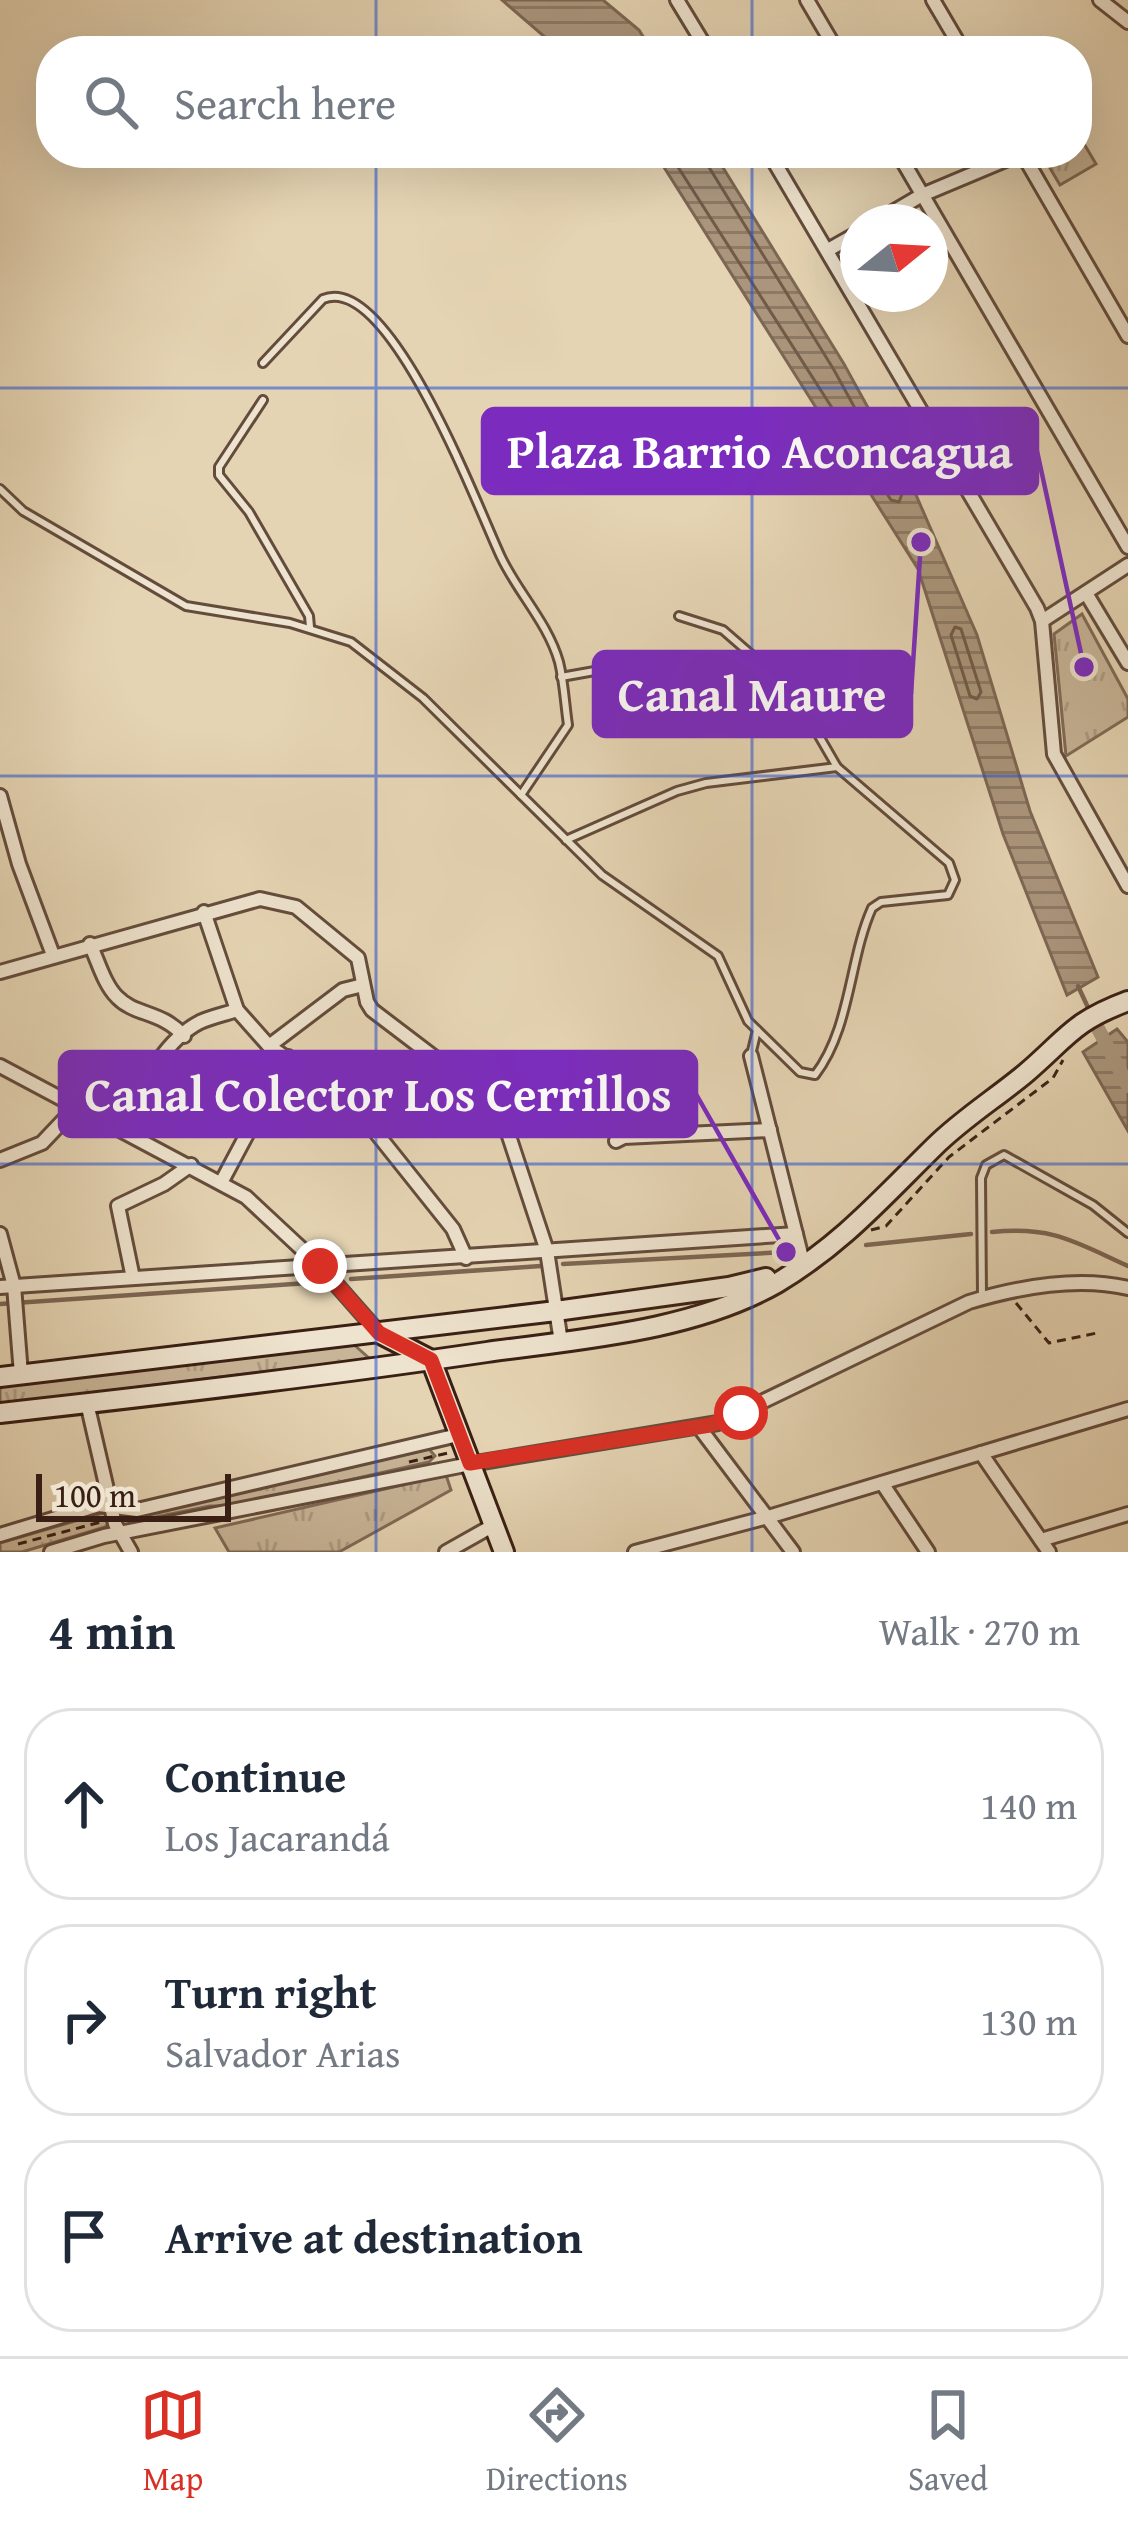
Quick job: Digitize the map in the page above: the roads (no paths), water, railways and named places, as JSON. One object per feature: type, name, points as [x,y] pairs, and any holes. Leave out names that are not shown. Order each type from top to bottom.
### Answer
[{"type":"street","points":[[677,0],[699,36]]},
{"type":"street","points":[[807,0],[828,36]]},
{"type":"street","points":[[933,0],[954,36]]},
{"type":"street","points":[[1100,0],[1128,22]]},
{"type":"street","points":[[779,168],[1042,621],[1054,754],[1128,886]]},
{"type":"street","points":[[907,168],[1128,548]]},
{"type":"street","points":[[907,204],[986,168]]},
{"type":"street","points":[[1031,168],[1128,336]]},
{"type":"street","points":[[828,250],[840,243]]},
{"type":"street","points":[[1042,621],[1128,565]]},
{"type":"street","points":[[1086,593],[1128,663]]},
{"type":"street","points":[[0,796],[8,846],[53,955]]},
{"type":"street","points":[[0,972],[260,899],[296,907],[358,958],[372,1010],[489,1099],[506,1127],[547,1251],[561,1342]]},
{"type":"street","points":[[204,912],[237,1010],[269,1046],[354,1105],[370,1122],[453,1229],[466,1258]]},
{"type":"street","points":[[90,944],[113,994],[128,1006],[167,1018],[184,1036]]},
{"type":"street","points":[[269,1046],[343,990],[363,985]]},
{"type":"street","points":[[0,1413],[561,1342],[688,1316],[772,1285],[846,1237],[958,1125],[1030,1069],[1067,1031],[1128,1001]]},
{"type":"street","points":[[121,1130],[152,1069],[197,1024],[237,1010]]},
{"type":"street","points":[[752,1055],[796,1234],[799,1269]]},
{"type":"street","points":[[222,1181],[287,1057]]},
{"type":"street","points":[[0,1066],[246,1197],[320,1266],[369,1334],[378,1359],[373,1368]]},
{"type":"street","points":[[0,1160],[42,1143],[78,1105]]},
{"type":"street","points":[[616,1141],[770,1130]]},
{"type":"street","points":[[133,1278],[118,1206],[191,1165]]},
{"type":"street","points":[[0,1234],[21,1374]]},
{"type":"street","points":[[9,1289],[796,1234]]},
{"type":"street","points":[[0,1377],[556,1311],[729,1287],[799,1269]]},
{"type":"street","points":[[51,1552],[470,1463],[726,1421],[888,1339],[982,1298],[1075,1283],[1128,1288]]},
{"type":"street","points":[[369,1334],[431,1360],[504,1552]]},
{"type":"street","points":[[87,1403],[109,1505],[131,1552]]},
{"type":"street","points":[[634,1552],[768,1517],[1128,1408]]},
{"type":"street","points":[[699,1427],[794,1552]]},
{"type":"street","points":[[0,1535],[109,1505],[137,1510],[458,1435]]},
{"type":"street","points":[[981,1453],[1045,1546],[1128,1514]]},
{"type":"street","points":[[882,1483],[928,1552]]},
{"type":"street","points":[[446,1552],[494,1525]]},
{"type":"lane","points":[[263,363],[323,299],[335,294],[348,298],[384,332],[427,392],[502,560],[549,637],[561,677],[568,725],[521,795]]},
{"type":"lane","points":[[263,400],[219,467],[219,475],[248,512],[309,616],[310,627]]},
{"type":"lane","points":[[0,489],[23,511],[186,607],[310,627],[352,642],[423,698],[602,875],[718,956],[748,1021],[800,1072],[814,1075],[825,1061],[848,996],[872,908],[881,902],[948,896],[953,890],[949,863],[837,766],[793,691],[723,630],[679,616]]},
{"type":"lane","points":[[561,677],[616,667]]},
{"type":"lane","points":[[566,840],[706,782],[837,766]]},
{"type":"lane","points":[[752,1055],[757,1030]]},
{"type":"lane","points":[[982,1298],[981,1178],[994,1159],[1004,1155],[1093,1205],[1128,1233]]},
{"type":"water","points":[[502,0],[603,0],[643,36],[544,36]]},
{"type":"water","points":[[664,168],[723,168],[844,364],[916,495],[977,635],[1030,811],[1098,977],[1067,995],[1003,834],[918,569]]},
{"type":"water","points":[[1117,1029],[1128,1042],[1128,1131],[1083,1052]]},
{"type":"waterway","points":[[1078,986],[1091,1014]]},
{"type":"waterway","points":[[1091,1015],[1128,1086]]},
{"type":"waterway","points":[[992,1232],[1048,1234],[1128,1266]]},
{"type":"waterway","points":[[866,1245],[971,1234]]},
{"type":"waterway","points":[[563,1264],[786,1252]]},
{"type":"waterway","points":[[351,1279],[541,1266]]},
{"type":"waterway","points":[[0,1304],[322,1282]]},
{"type":"place","name":"Canal Maure","points":[[921,542]]},
{"type":"place","name":"Plaza Barrio Aconcagua","points":[[1084,667]]},
{"type":"place","name":"Canal Colector Los Cerrillos","points":[[786,1252]]}]
